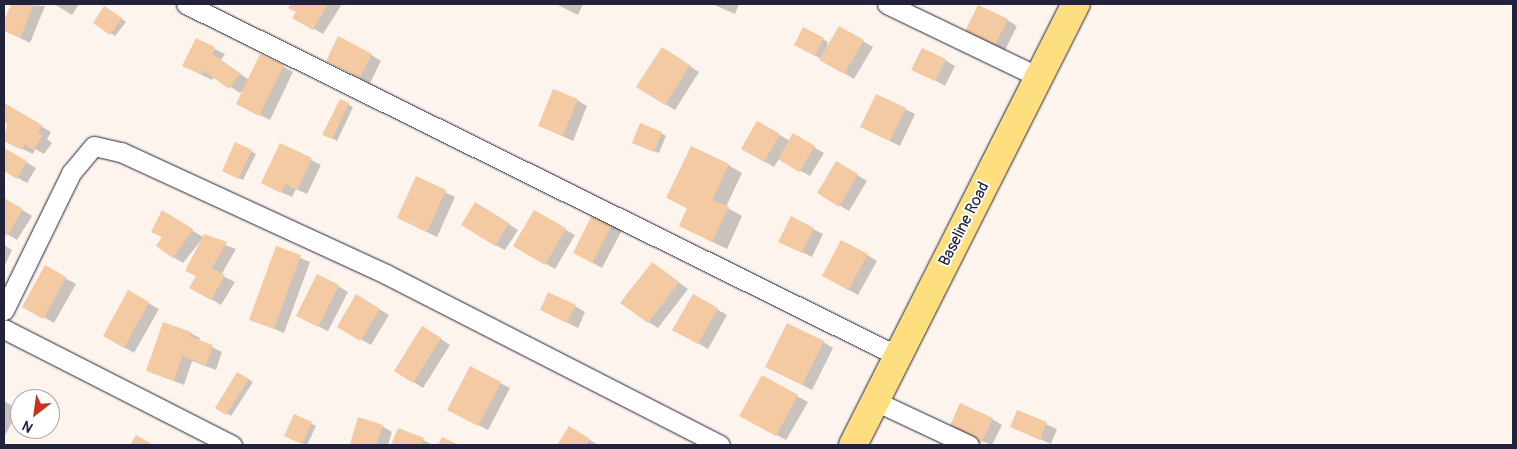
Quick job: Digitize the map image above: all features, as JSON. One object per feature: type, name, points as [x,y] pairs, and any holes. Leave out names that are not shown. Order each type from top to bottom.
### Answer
[{"type":"main road","name":"Baseline Road","points":[[853,445],[1076,4]]},
{"type":"street","points":[[186,4],[898,356]]},
{"type":"street","points":[[887,4],[1039,77]]},
{"type":"street","points":[[4,310],[71,174],[94,146],[121,152],[386,274],[720,445]]},
{"type":"street","points":[[4,329],[232,445]]},
{"type":"street","points":[[875,401],[969,445]]},
{"type":"building","points":[[11,4],[34,4],[20,38],[4,31],[4,21]]},
{"type":"building","points":[[291,4],[328,4],[313,30],[292,18],[296,12],[288,8]]},
{"type":"building","points":[[978,5],[1008,19],[994,48],[964,33]]},
{"type":"building","points":[[104,6],[122,18],[110,35],[93,23]]},
{"type":"building","points":[[839,26],[864,40],[844,74],[819,60]]},
{"type":"building","points":[[803,27],[824,38],[815,56],[794,45]]},
{"type":"building","points":[[338,36],[372,54],[360,78],[326,61]]},
{"type":"building","points":[[196,38],[215,47],[212,54],[240,73],[229,89],[204,71],[202,75],[182,66]]},
{"type":"building","points":[[662,47],[690,65],[665,105],[636,87]]},
{"type":"building","points":[[922,48],[946,59],[935,81],[911,70]]},
{"type":"building","points":[[260,54],[284,65],[259,116],[236,104]]},
{"type":"building","points":[[553,89],[578,99],[563,136],[538,126]]},
{"type":"building","points":[[876,94],[906,108],[890,141],[860,127]]},
{"type":"building","points":[[340,99],[349,103],[332,139],[322,135]]},
{"type":"building","points":[[4,103],[42,125],[38,132],[43,136],[33,150],[25,144],[22,150],[4,141],[7,124],[4,122]]},
{"type":"building","points":[[757,121],[780,134],[764,162],[741,149]]},
{"type":"building","points":[[640,123],[662,132],[654,152],[632,143]]},
{"type":"building","points":[[793,133],[815,146],[799,172],[778,159]]},
{"type":"building","points":[[235,142],[252,150],[238,179],[222,171]]},
{"type":"building","points":[[280,143],[312,158],[297,190],[285,184],[281,193],[261,183]]},
{"type":"building","points":[[691,146],[729,164],[712,200],[729,207],[712,242],[679,226],[687,208],[666,198]]},
{"type":"building","points":[[4,148],[27,161],[17,179],[4,171]]},
{"type":"building","points":[[836,161],[858,174],[839,207],[817,193]]},
{"type":"building","points":[[416,176],[446,190],[427,232],[397,218]]},
{"type":"building","points":[[4,198],[23,209],[7,236],[4,234]]},
{"type":"building","points":[[475,202],[509,223],[495,246],[461,225]]},
{"type":"building","points":[[162,210],[193,229],[173,258],[156,246],[162,237],[151,232]]},
{"type":"building","points":[[534,210],[566,228],[545,265],[513,246]]},
{"type":"building","points":[[593,213],[613,223],[592,263],[573,253]]},
{"type":"building","points":[[791,216],[814,228],[802,253],[778,242]]},
{"type":"building","points":[[204,234],[227,242],[212,268],[225,275],[211,300],[189,288],[196,276],[185,271]]},
{"type":"building","points":[[841,240],[868,254],[848,290],[822,276]]},
{"type":"building","points":[[276,246],[301,255],[274,329],[249,320]]},
{"type":"building","points":[[652,262],[679,282],[648,323],[620,303]]},
{"type":"building","points":[[45,265],[66,277],[43,319],[22,307]]},
{"type":"building","points":[[317,274],[339,285],[318,327],[296,316]]},
{"type":"building","points":[[128,290],[149,302],[124,348],[103,336]]},
{"type":"building","points":[[548,292],[576,305],[567,323],[540,310]]},
{"type":"building","points":[[356,294],[380,309],[360,341],[337,327]]},
{"type":"building","points":[[693,294],[718,308],[698,344],[672,330]]},
{"type":"building","points":[[163,322],[191,332],[189,336],[213,345],[206,365],[182,356],[174,381],[146,371]]},
{"type":"building","points":[[787,323],[824,341],[802,385],[765,367]]},
{"type":"building","points":[[422,326],[441,338],[413,383],[394,371]]},
{"type":"building","points":[[470,366],[501,382],[478,426],[447,410]]},
{"type":"building","points":[[237,372],[249,379],[226,415],[215,408]]},
{"type":"building","points":[[762,375],[798,395],[776,436],[739,416]]},
{"type":"building","points":[[960,403],[993,418],[981,443],[949,428]]},
{"type":"building","points":[[1017,410],[1047,422],[1040,440],[1010,427]]},
{"type":"building","points":[[294,414],[312,422],[302,444],[284,436]]},
{"type":"building","points":[[358,417],[383,425],[376,445],[350,444]]},
{"type":"building","points":[[569,426],[590,439],[586,445],[557,445]]},
{"type":"building","points":[[398,428],[424,438],[421,445],[391,445]]},
{"type":"building","points":[[136,435],[152,444],[130,445]]},
{"type":"building","points":[[442,437],[459,445],[438,445]]}]
